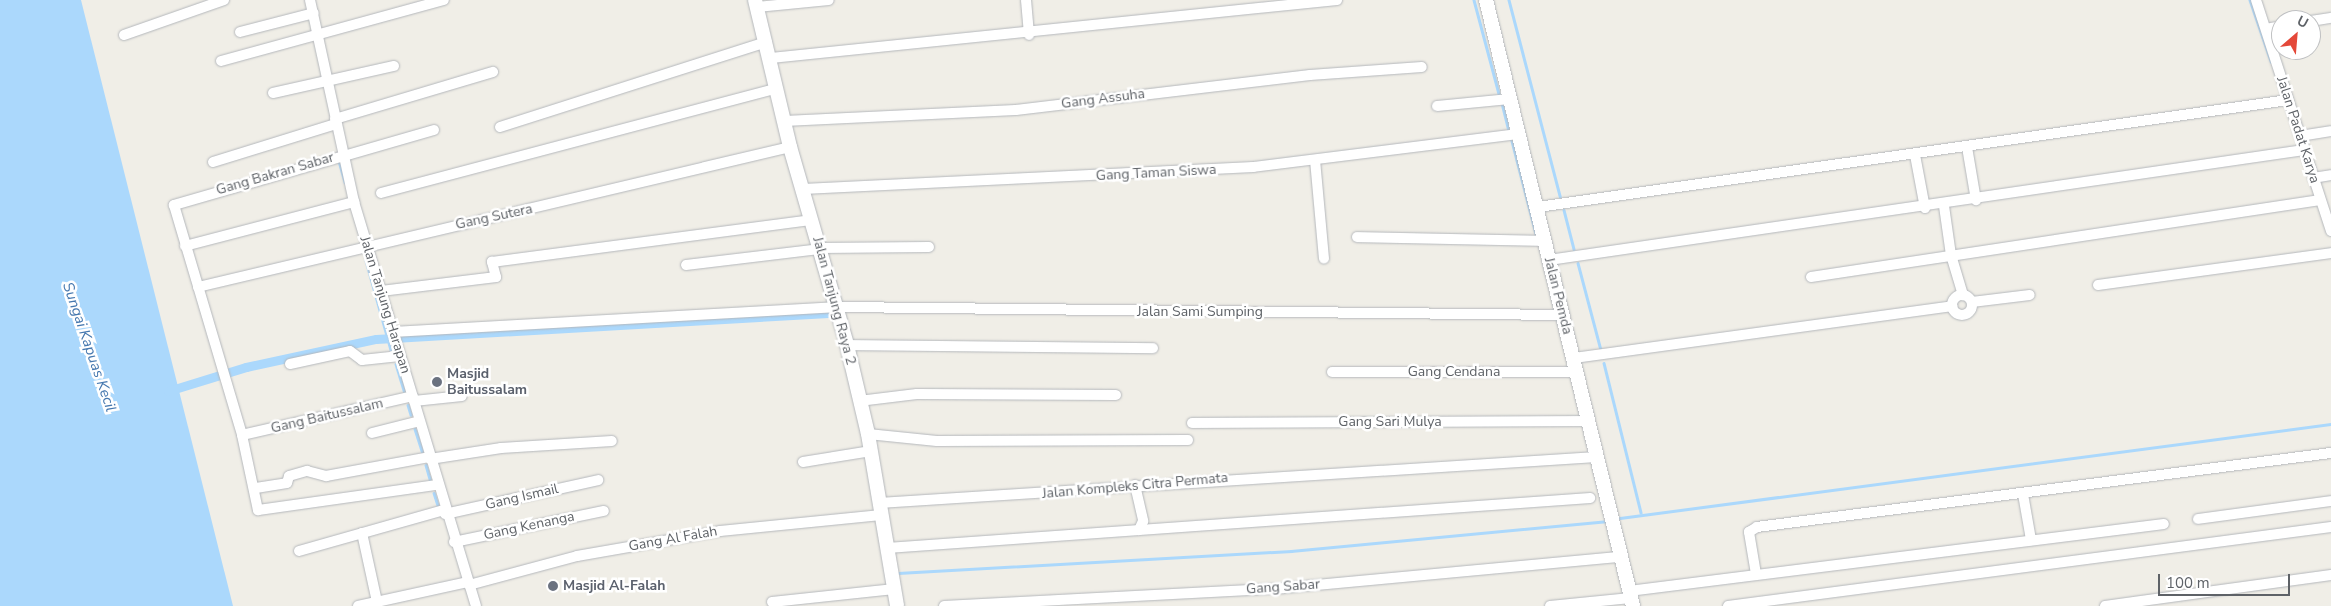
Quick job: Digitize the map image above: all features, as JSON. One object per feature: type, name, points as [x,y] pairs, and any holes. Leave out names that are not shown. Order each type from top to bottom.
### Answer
[{"type":"street","points":[[124,35],[224,0]]},
{"type":"street","name":"Jalan Tanjung Harapan","points":[[310,0],[319,31],[342,155],[354,202],[414,399],[454,542],[476,606]]},
{"type":"street","points":[[221,61],[319,31],[444,0]]},
{"type":"street","points":[[756,3],[829,0]]},
{"type":"street","points":[[1026,0],[1029,35]]},
{"type":"street","points":[[771,58],[1029,35],[1253,4],[1337,0]]},
{"type":"street","name":"Jalan Pemda","points":[[1486,0],[1510,99],[1512,135],[1538,207],[1544,242],[1574,358],[1631,599]]},
{"type":"street","name":"Jalan Padat Karya","points":[[2256,0],[2331,231]]},
{"type":"street","name":"Jalan Tanjung Raya 2","points":[[756,3],[771,58],[776,89],[790,147],[838,308],[868,434],[897,606]]},
{"type":"street","points":[[240,32],[314,13]]},
{"type":"street","points":[[2266,29],[2271,28]]},
{"type":"street","points":[[500,127],[766,42]]},
{"type":"street","points":[[274,93],[394,66]]},
{"type":"street","name":"Gang Assuha","points":[[784,121],[1016,110],[1310,75],[1422,67]]},
{"type":"street","points":[[213,162],[493,72]]},
{"type":"street","points":[[381,193],[776,89]]},
{"type":"street","points":[[1438,106],[1510,99]]},
{"type":"street","points":[[1538,207],[1915,155],[2288,100]]},
{"type":"street","name":"Gang Bakran Sabar","points":[[185,246],[174,203],[434,130]]},
{"type":"street","points":[[2300,136],[2331,131]]},
{"type":"street","name":"Gang Taman Siswa","points":[[803,189],[1207,171],[1315,160],[1512,135]]},
{"type":"street","name":"Gang Sutera","points":[[198,287],[367,244],[790,147]]},
{"type":"street","points":[[1966,147],[1976,200]]},
{"type":"street","points":[[1549,260],[1944,206],[2304,150]]},
{"type":"street","points":[[1915,155],[1925,208]]},
{"type":"street","points":[[1315,160],[1324,259]]},
{"type":"street","points":[[2313,178],[2331,175]]},
{"type":"street","points":[[1810,277],[2320,200]]},
{"type":"street","points":[[354,202],[185,246],[242,435],[256,488],[258,510],[437,485]]},
{"type":"street","points":[[1944,206],[1950,255],[1963,295],[1972,302],[2030,295]]},
{"type":"street","points":[[381,290],[496,277],[492,262],[812,220]]},
{"type":"street","points":[[1357,237],[1544,242]]},
{"type":"street","points":[[686,265],[820,248],[929,247]]},
{"type":"street","points":[[2098,285],[2329,254]]},
{"type":"street","points":[[1574,358],[1952,306],[1963,295]]},
{"type":"street","points":[[1952,306],[1964,315],[1972,302]]},
{"type":"street","name":"Jalan Sami Sumping","points":[[393,333],[838,308],[1562,315]]},
{"type":"street","points":[[847,345],[1153,348]]},
{"type":"street","points":[[290,364],[350,351],[362,360],[400,355]]},
{"type":"street","name":"Gang Cendana","points":[[1332,372],[1577,372]]},
{"type":"street","points":[[859,402],[917,394],[1116,395]]},
{"type":"street","name":"Gang Baitussalam","points":[[242,435],[414,399],[462,396]]},
{"type":"street","points":[[372,433],[420,421]]},
{"type":"street","name":"Gang Sari Mulya","points":[[1192,423],[1588,422]]},
{"type":"street","points":[[868,434],[937,441],[1188,440]]},
{"type":"street","points":[[256,488],[287,483],[289,476],[307,471],[326,476],[501,448],[612,441]]},
{"type":"street","points":[[803,462],[871,451]]},
{"type":"street","points":[[1756,574],[1749,536],[1757,527],[2331,453]]},
{"type":"street","name":"Jalan Kompleks Citra Permata","points":[[880,509],[1135,485],[1597,457]]},
{"type":"street","name":"Gang Ismail","points":[[299,551],[445,512],[598,480]]},
{"type":"street","points":[[1135,485],[1142,521],[1139,530]]},
{"type":"street","points":[[2023,494],[2031,540]]},
{"type":"street","points":[[887,548],[1590,498]]},
{"type":"street","points":[[2198,519],[2331,501]]},
{"type":"street","name":"Gang Al Falah","points":[[358,606],[469,584],[577,556],[693,535],[880,509]]},
{"type":"street","name":"Gang Kenanga","points":[[454,542],[604,511]]},
{"type":"street","points":[[1550,606],[1631,599],[1756,574],[2164,524]]},
{"type":"street","points":[[1728,606],[2331,527]]},
{"type":"street","points":[[362,533],[377,602]]},
{"type":"street","name":"Gang Sabar","points":[[944,606],[1284,588],[1622,557]]},
{"type":"street","points":[[2105,606],[2331,575]]},
{"type":"street","points":[[772,602],[894,589]]},
{"type":"water","name":"Sungai Kapuas Kecil","points":[[0,0],[81,0],[233,606],[0,606]]},
{"type":"waterway","points":[[1474,0],[1500,98]]},
{"type":"waterway","points":[[1509,0],[1560,196]]},
{"type":"waterway","points":[[2250,0],[2271,61]]},
{"type":"waterway","points":[[1502,103],[1509,131]]},
{"type":"waterway","points":[[1511,137],[1536,234]]},
{"type":"waterway","points":[[339,161],[345,182]]},
{"type":"waterway","points":[[1564,210],[1574,249]]},
{"type":"waterway","points":[[366,260],[391,350]]},
{"type":"waterway","points":[[1578,263],[1601,350]]},
{"type":"waterway","points":[[168,391],[246,367],[376,339],[828,313]]},
{"type":"waterway","points":[[1604,363],[1641,513]]},
{"type":"waterway","points":[[396,364],[404,391]]},
{"type":"waterway","points":[[408,405],[411,415]]},
{"type":"waterway","points":[[1620,518],[2331,424]]},
{"type":"waterway","points":[[415,429],[422,451]]},
{"type":"waterway","points":[[426,465],[430,479]]},
{"type":"waterway","points":[[434,493],[438,505]]},
{"type":"waterway","points":[[898,573],[1291,551],[1606,521]]},
{"type":"place","name":"Masjid Baitussalam","points":[[437,382]]},
{"type":"place","name":"Masjid Al-Falah","points":[[553,586]]}]
